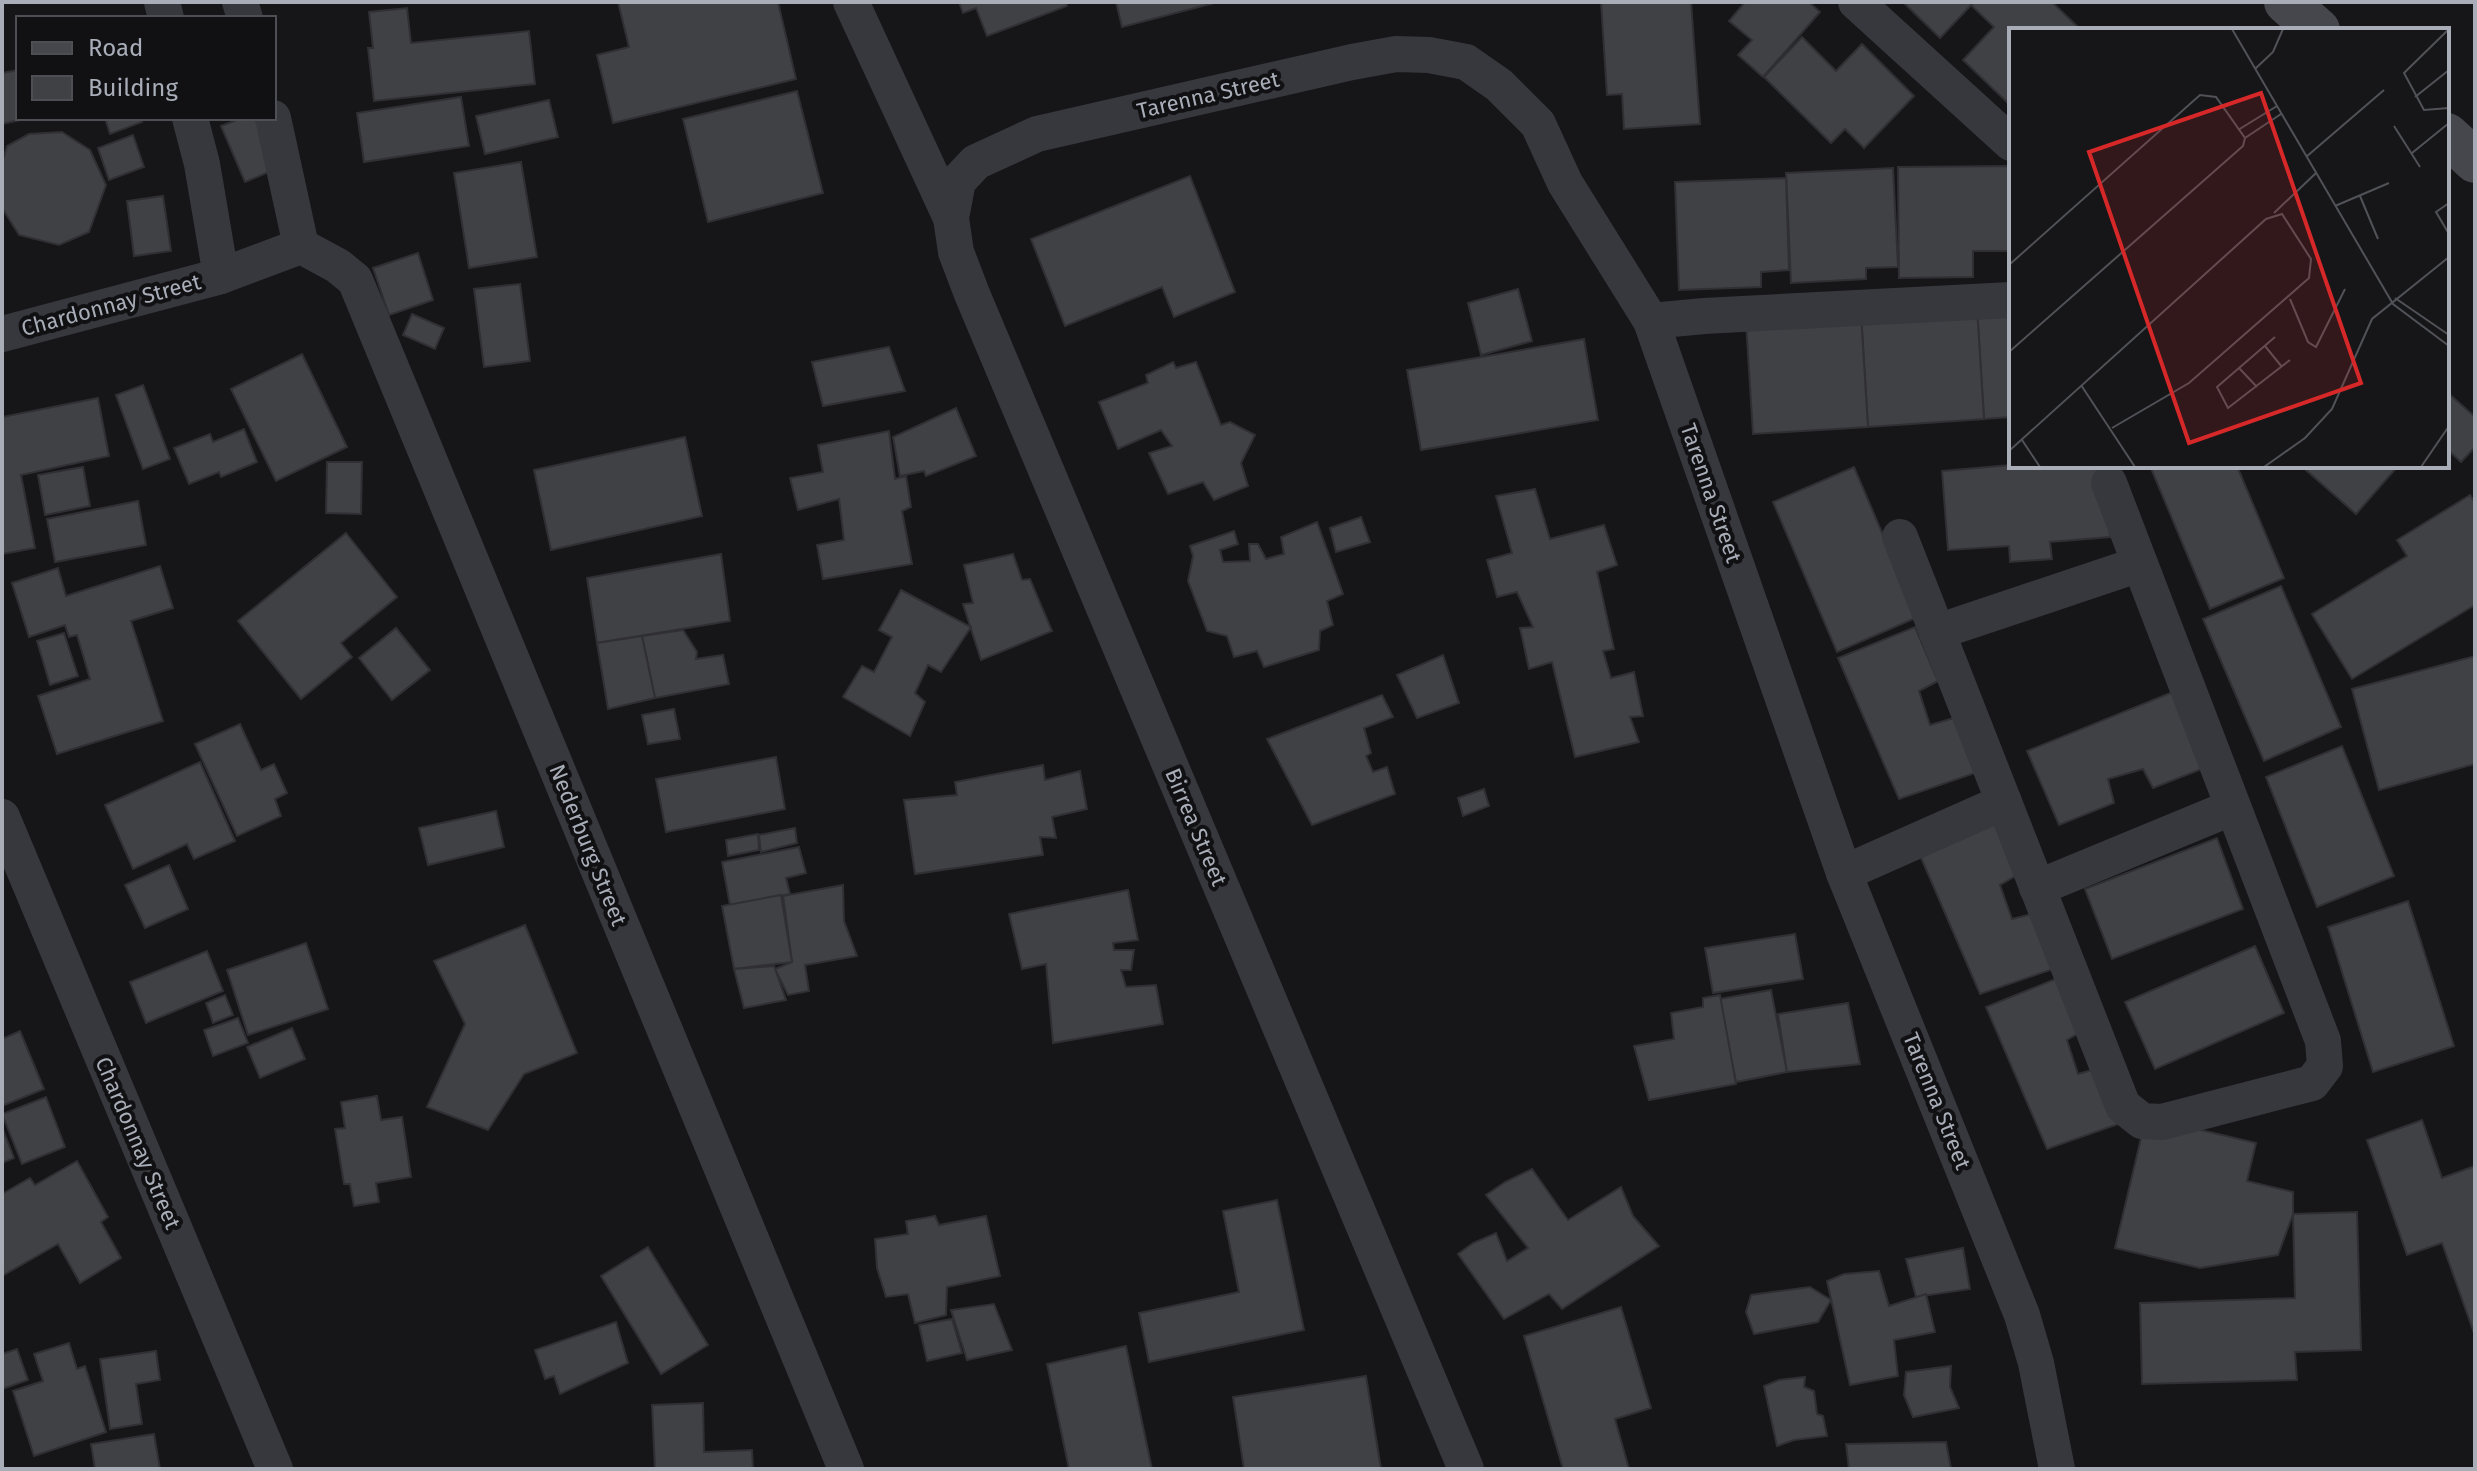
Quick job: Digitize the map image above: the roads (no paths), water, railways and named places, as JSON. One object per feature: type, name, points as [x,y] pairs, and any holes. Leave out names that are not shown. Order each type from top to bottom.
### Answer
[{"type":"street","points":[[851,2],[951,218]]},
{"type":"street","points":[[1856,2],[2009,141]]},
{"type":"street","points":[[2286,2],[2316,28]]},
{"type":"street","name":"Tarenna Street","points":[[958,181],[976,162],[1037,134],[1396,54],[1429,55],[1466,62],[1499,85],[1538,124],[1565,183],[1651,321],[1844,873],[2022,1315],[2036,1363],[2057,1469]]},
{"type":"street","points":[[191,120],[202,164],[221,276],[301,246],[273,120]]},
{"type":"street","points":[[2449,137],[2475,161]]},
{"type":"street","name":"Birrea Street","points":[[958,181],[951,218],[956,252],[972,294],[1466,1469]]},
{"type":"street","name":"Nederburg Street","points":[[301,246],[338,266],[355,280],[846,1469]]},
{"type":"street","name":"Chardonnay Street","points":[[2,334],[221,276]]},
{"type":"street","points":[[1651,321],[2009,300]]},
{"type":"street","points":[[1900,537],[2123,1106],[2142,1121],[2162,1122],[2312,1083],[2325,1066],[2323,1041],[2109,483]]},
{"type":"street","points":[[1937,632],[2140,564]]},
{"type":"street","points":[[1844,873],[2004,802]]},
{"type":"street","points":[[2037,888],[2233,807]]},
{"type":"street","name":"Chardonnay Street","points":[[2,817],[275,1469]]}]
